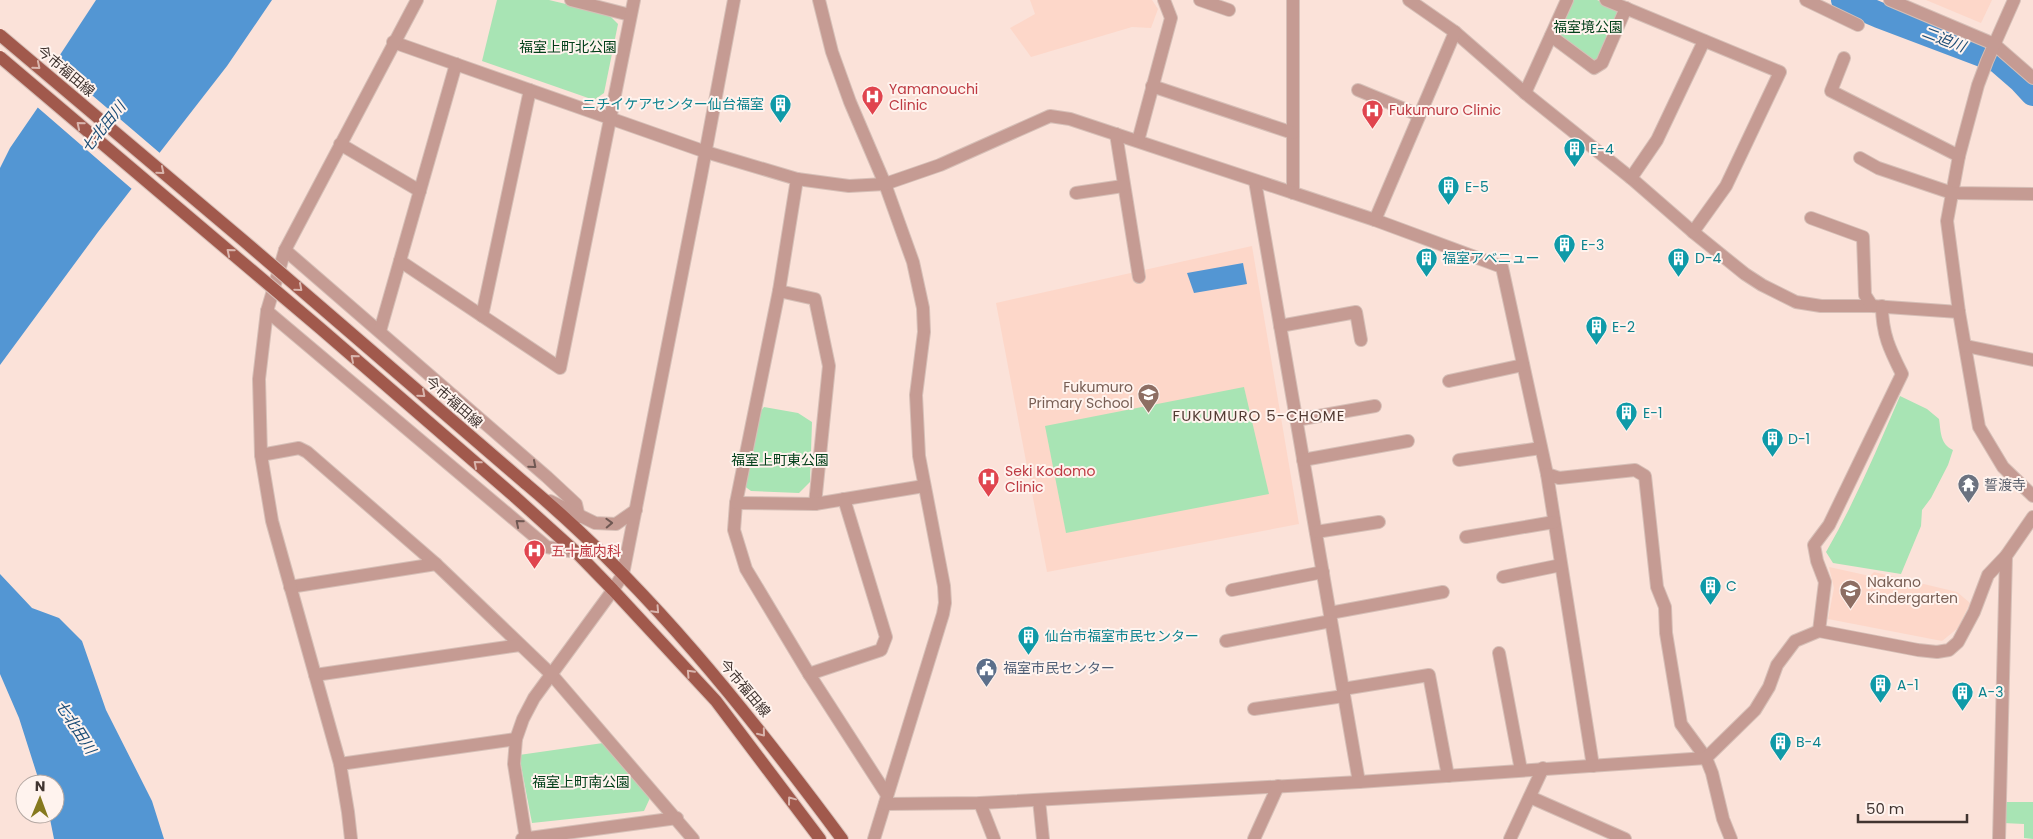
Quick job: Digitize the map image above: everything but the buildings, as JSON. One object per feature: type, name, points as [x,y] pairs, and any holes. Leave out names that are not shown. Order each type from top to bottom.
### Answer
[{"type":"main road","name":"今市福田線","points":[[0,35],[541,496],[623,574],[690,645],[766,737],[842,839]]},
{"type":"main road","points":[[0,58],[321,329],[576,552],[716,701],[820,839]]},
{"type":"street","points":[[351,839],[340,764],[272,522],[261,454],[259,379],[267,311],[285,250],[417,0]]},
{"type":"street","points":[[572,0],[630,15]]},
{"type":"street","points":[[400,262],[560,368],[634,0]]},
{"type":"street","points":[[526,839],[514,764],[516,738],[523,719],[623,574],[734,0]]},
{"type":"street","points":[[819,0],[832,52],[850,102],[885,184],[913,262],[923,308],[924,332],[916,395],[920,456],[924,486],[944,586],[945,603],[943,614],[874,839]]},
{"type":"street","points":[[1138,141],[1171,18],[1164,0]]},
{"type":"street","points":[[1200,0],[1229,10]]},
{"type":"street","points":[[1293,0],[1293,193]]},
{"type":"street","points":[[1410,0],[1455,32],[1525,93],[1631,178],[1745,274],[1796,302],[1821,306],[1877,306],[1959,312]]},
{"type":"street","points":[[1606,0],[1780,72],[1726,186],[1693,232]]},
{"type":"street","points":[[1806,0],[1858,25]]},
{"type":"street","points":[[1890,0],[1993,46],[2033,78]]},
{"type":"street","points":[[2014,0],[1978,85],[1959,156],[1947,221],[1959,312],[1979,427],[2003,467],[2033,496]]},
{"type":"street","points":[[1525,93],[1564,2]]},
{"type":"street","points":[[1551,36],[1594,68],[1602,63],[1626,8]]},
{"type":"street","points":[[1375,220],[1455,32]]},
{"type":"street","points":[[1631,178],[1657,140],[1704,41]]},
{"type":"street","points":[[394,42],[706,152],[797,180],[849,186],[885,184],[940,165],[1050,116],[1070,119],[1375,220],[1502,267],[1547,474],[1593,766]]},
{"type":"street","points":[[1844,58],[1831,91],[1959,156]]},
{"type":"street","points":[[380,330],[456,64]]},
{"type":"street","points":[[1152,86],[1294,134]]},
{"type":"street","points":[[482,316],[530,90]]},
{"type":"street","points":[[1358,90],[1419,115]]},
{"type":"street","points":[[1116,134],[1139,276]]},
{"type":"street","points":[[340,144],[420,191]]},
{"type":"street","points":[[1860,158],[1878,168],[1952,193],[2033,194]]},
{"type":"street","points":[[797,180],[778,291],[736,503],[734,530],[746,568],[886,800]]},
{"type":"street","points":[[1255,181],[1359,782]]},
{"type":"street","points":[[1076,193],[1123,186]]},
{"type":"street","points":[[1811,218],[1862,237],[1865,296],[1877,306],[1887,343],[1902,374],[1829,525],[1814,546],[1817,561],[1825,582],[1819,631]]},
{"type":"street","points":[[285,250],[380,330],[576,504],[579,517]]},
{"type":"street","points":[[778,291],[815,299],[829,366],[815,504]]},
{"type":"street","points":[[267,311],[547,546],[576,552]]},
{"type":"street","points":[[1280,326],[1356,312],[1361,340]]},
{"type":"street","points":[[1966,346],[2033,360]]},
{"type":"street","points":[[1449,381],[1523,365]]},
{"type":"street","points":[[1296,420],[1375,406]]},
{"type":"street","points":[[1303,460],[1408,441]]},
{"type":"street","points":[[261,454],[299,448],[307,452],[436,564],[552,675],[677,818],[693,839]]},
{"type":"street","points":[[1460,460],[1541,448]]},
{"type":"street","points":[[1547,474],[1558,478],[1635,470],[1645,476],[1656,587],[1665,607],[1666,633],[1681,724],[1706,758],[1712,773],[1723,819],[1731,839]]},
{"type":"street","points":[[736,503],[815,504],[924,486]]},
{"type":"street","points":[[541,496],[579,517],[595,523],[616,524],[636,510]]},
{"type":"street","points":[[809,674],[881,650],[886,637],[844,499]]},
{"type":"street","points":[[886,800],[980,804],[1359,782],[1706,758],[1754,710],[1769,687],[1777,665],[1795,641],[1819,631],[1918,650],[1937,652],[1949,650],[1958,642],[1974,612],[1988,575],[2006,556],[2033,517]]},
{"type":"street","points":[[1316,532],[1379,522]]},
{"type":"street","points":[[1466,537],[1554,522]]},
{"type":"street","points":[[1999,839],[2006,556]]},
{"type":"street","points":[[290,587],[436,564]]},
{"type":"street","points":[[1503,577],[1561,565]]},
{"type":"street","points":[[1232,590],[1323,572]]},
{"type":"street","points":[[1226,640],[1443,592]]},
{"type":"street","points":[[315,675],[520,645]]},
{"type":"street","points":[[1499,653],[1521,770]]},
{"type":"street","points":[[1254,708],[1429,675],[1448,776]]},
{"type":"street","points":[[340,764],[516,738]]},
{"type":"street","points":[[1510,839],[1543,768]]},
{"type":"street","points":[[1254,839],[1278,786]]},
{"type":"street","points":[[1530,797],[1625,839]]},
{"type":"street","points":[[1039,800],[1043,839]]},
{"type":"street","points":[[980,804],[994,839]]},
{"type":"street","points":[[522,839],[677,818]]},
{"type":"shaded area","points":[[1030,0],[1152,0],[1158,9],[1151,28],[1132,27],[1031,57],[1010,28],[1035,14]]},
{"type":"shaded area","points":[[1926,0],[1992,0],[1981,23]]},
{"type":"shaded area","name":"Fukumuro Primary School","points":[[1252,246],[1299,524],[1047,572],[996,303]]},
{"type":"shaded area","points":[[1829,567],[1870,576],[1874,572],[1957,592],[1970,603],[1958,628],[1942,641],[1828,619],[1834,588]]},
{"type":"green space","name":"福室上町北公園","points":[[497,0],[549,0],[608,14],[618,24],[604,93],[594,100],[482,61]]},
{"type":"green space","name":"福室境公園","points":[[1573,0],[1597,0],[1621,10],[1601,57],[1594,64],[1556,36]]},
{"type":"green space","points":[[1244,387],[1269,494],[1066,533],[1045,426]]},
{"type":"green space","points":[[1900,396],[1927,409],[1939,419],[1943,441],[1953,450],[1948,465],[1931,498],[1922,510],[1921,526],[1901,574],[1833,563],[1826,552],[1856,495]]},
{"type":"green space","name":"福室上町東公園","points":[[764,407],[798,413],[812,422],[810,482],[799,493],[751,491],[743,485],[757,416]]},
{"type":"green space","name":"福室上町南公園","points":[[603,743],[650,798],[644,811],[532,823],[519,755]]},
{"type":"green space","points":[[2002,802],[2033,802],[2033,839],[2024,838],[2024,824],[2003,823]]},
{"type":"water","name":"七北田川","points":[[96,0],[272,0],[227,66],[98,232],[0,365],[0,168],[10,148],[58,78],[54,64]]},
{"type":"water","points":[[1243,263],[1247,284],[1194,293],[1187,273]]},
{"type":"water","name":"七北田川","points":[[0,574],[32,608],[59,618],[82,641],[106,710],[152,801],[164,839],[54,839],[51,824],[65,824],[65,774],[37,774],[19,718],[0,674]]},
{"type":"pier","points":[[52,61],[161,154],[133,190],[36,106],[55,77]]},
{"type":"waterway","name":"二迫川","points":[[1844,0],[1998,60],[2033,93]]},
{"type":"place","name":"Yamanouchi Clinic","points":[[873,116]]},
{"type":"place","name":"ニチイケアセンター仙台福室","points":[[780,123]]},
{"type":"place","name":"Fukumuro Clinic","points":[[1373,129]]},
{"type":"place","name":"E-4","points":[[1574,168]]},
{"type":"place","name":"E-5","points":[[1449,206]]},
{"type":"place","name":"E-3","points":[[1565,264]]},
{"type":"place","name":"福室アベニュー","points":[[1426,277]]},
{"type":"place","name":"D-4","points":[[1679,277]]},
{"type":"place","name":"E-2","points":[[1596,346]]},
{"type":"place","name":"Fukumuro Primary School","points":[[1149,414]]},
{"type":"place","name":"E-1","points":[[1627,432]]},
{"type":"place","name":"D-1","points":[[1772,458]]},
{"type":"place","name":"Seki Kodomo Clinic","points":[[989,498]]},
{"type":"place","name":"誓渡寺","points":[[1968,504]]},
{"type":"place","name":"五十嵐内科","points":[[535,570]]},
{"type":"place","name":"C","points":[[1710,605]]},
{"type":"place","name":"Nakano Kindergarten","points":[[1851,609]]},
{"type":"place","name":"仙台市福室市民センター","points":[[1029,655]]},
{"type":"place","name":"福室市民センター","points":[[987,687]]},
{"type":"place","name":"A-1","points":[[1881,704]]},
{"type":"place","name":"A-3","points":[[1962,711]]},
{"type":"place","name":"B-4","points":[[1780,761]]},
{"type":"district","name":"FUKUMURO 5-CHOME","points":[[1259,415]]}]
